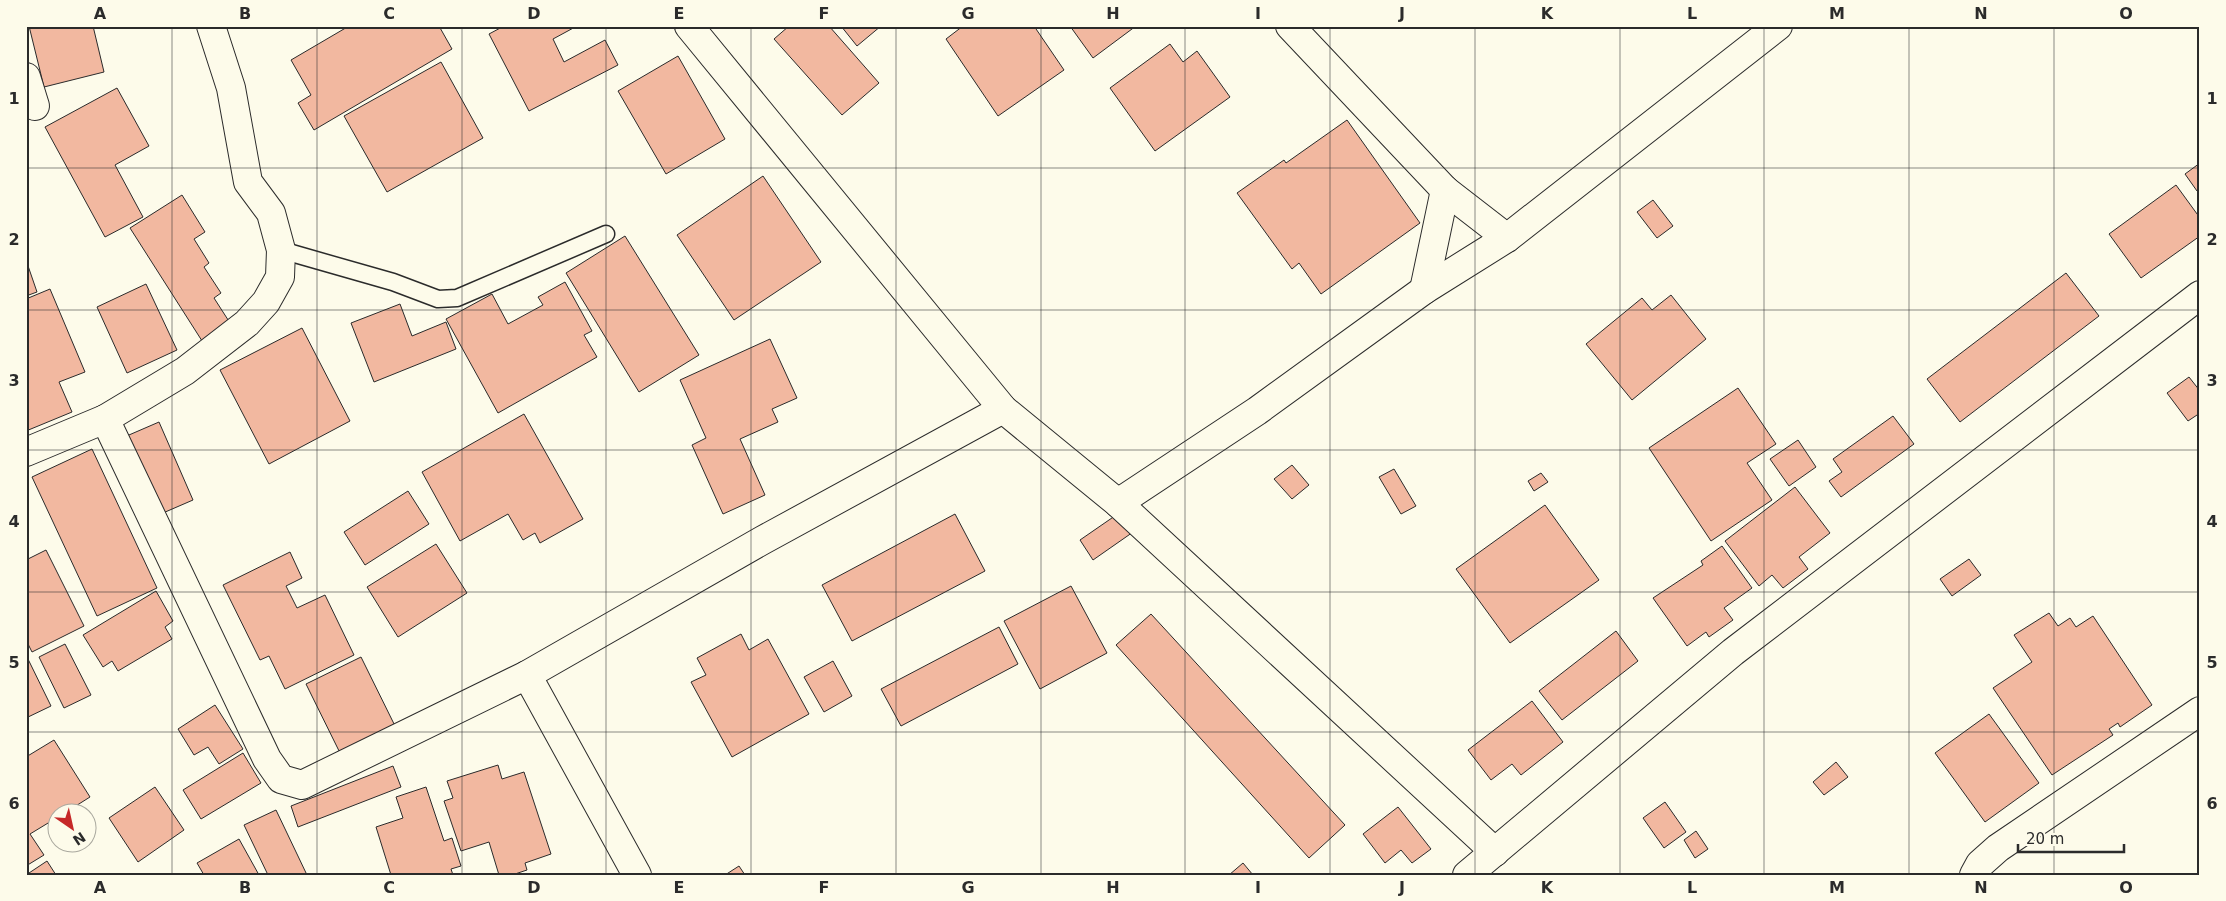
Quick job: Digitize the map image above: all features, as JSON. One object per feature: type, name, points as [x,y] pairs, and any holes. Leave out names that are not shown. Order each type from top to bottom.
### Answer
[{"type":"street","points":[[26,452],[105,419],[185,371],[247,323],[266,302],[280,276],[281,250],[271,213],[248,182],[232,88],[211,26]]},
{"type":"street","points":[[689,26],[1003,409],[1118,504],[1495,852]]},
{"type":"street","points":[[1290,26],[1445,190],[1507,238]]},
{"type":"street","points":[[1118,504],[1257,411],[1424,290],[1507,238],[1778,26]]},
{"type":"street","points":[[26,77],[35,106]]},
{"type":"street","points":[[1424,290],[1445,190]]},
{"type":"street","points":[[1467,875],[1733,652],[2200,295]]},
{"type":"street","points":[[105,419],[267,759],[282,779],[302,785],[527,675],[755,545],[1003,409]]},
{"type":"street","points":[[527,675],[637,875]]},
{"type":"street","points":[[1974,875],[1980,864],[1998,848],[2200,711]]},
{"type":"lane","points":[[281,250],[393,282],[438,299],[457,298],[606,234]]},
{"type":"building","points":[[29,26],[93,26],[104,72],[44,87]]},
{"type":"building","points":[[349,26],[439,26],[452,49],[314,130],[298,103],[311,95],[291,60]]},
{"type":"building","points":[[504,26],[577,26],[553,39],[564,62],[605,40],[618,65],[529,111],[489,34]]},
{"type":"building","points":[[789,26],[829,26],[879,83],[842,115],[774,39]]},
{"type":"building","points":[[841,26],[881,26],[857,46]]},
{"type":"building","points":[[963,26],[1034,26],[1064,70],[998,116],[946,39]]},
{"type":"building","points":[[1070,26],[1136,26],[1093,58]]},
{"type":"building","points":[[1170,44],[1183,62],[1197,51],[1230,97],[1155,151],[1110,88]]},
{"type":"building","points":[[678,56],[725,139],[666,174],[618,91]]},
{"type":"building","points":[[441,62],[483,138],[387,192],[344,116]]},
{"type":"building","points":[[117,88],[149,146],[115,165],[143,217],[105,237],[45,127]]},
{"type":"building","points":[[1347,120],[1420,223],[1321,294],[1299,263],[1292,269],[1237,193],[1284,160],[1286,163]]},
{"type":"building","points":[[2200,163],[2200,190],[2197,191],[2185,174]]},
{"type":"building","points":[[763,176],[821,262],[734,320],[677,235]]},
{"type":"building","points":[[2176,185],[2200,218],[2200,236],[2141,278],[2109,234]]},
{"type":"building","points":[[182,195],[205,232],[194,239],[209,263],[204,267],[221,293],[214,298],[232,326],[204,344],[130,228]]},
{"type":"building","points":[[1653,200],[1673,226],[1657,238],[1637,212]]},
{"type":"building","points":[[625,236],[699,355],[639,392],[566,273]]},
{"type":"building","points":[[26,260],[37,292],[26,296]]},
{"type":"building","points":[[2066,273],[2099,316],[1960,422],[1927,379]]},
{"type":"building","points":[[565,282],[592,331],[584,335],[597,357],[498,413],[446,319],[492,294],[508,324],[543,305],[538,297]]},
{"type":"building","points":[[146,284],[177,350],[127,373],[97,307]]},
{"type":"building","points":[[50,289],[85,372],[59,382],[72,412],[26,431],[26,299]]},
{"type":"building","points":[[1671,295],[1706,339],[1632,400],[1586,344],[1642,298],[1652,310]]},
{"type":"building","points":[[400,304],[412,336],[446,322],[456,349],[374,382],[351,323]]},
{"type":"building","points":[[302,328],[350,421],[269,464],[220,370]]},
{"type":"building","points":[[770,339],[797,398],[772,409],[778,422],[740,439],[765,495],[723,514],[692,445],[706,438],[680,380]]},
{"type":"building","points":[[2189,377],[2200,391],[2200,413],[2188,421],[2167,393]]},
{"type":"building","points":[[1738,388],[1776,444],[1747,463],[1772,500],[1711,541],[1649,448]]},
{"type":"building","points":[[524,414],[583,519],[540,543],[535,533],[523,540],[508,514],[460,541],[422,472]]},
{"type":"building","points":[[1893,416],[1914,444],[1841,497],[1829,481],[1842,472],[1833,459]]},
{"type":"building","points":[[159,422],[193,500],[156,516],[122,438]]},
{"type":"building","points":[[1798,440],[1816,467],[1789,486],[1770,459]]},
{"type":"building","points":[[92,449],[157,588],[97,616],[32,477]]},
{"type":"building","points":[[1292,465],[1309,485],[1292,499],[1274,479]]},
{"type":"building","points":[[1394,469],[1416,506],[1401,514],[1379,477]]},
{"type":"building","points":[[1541,473],[1548,482],[1534,491],[1528,481]]},
{"type":"building","points":[[1795,487],[1830,533],[1799,557],[1808,569],[1783,588],[1772,575],[1759,586],[1725,541]]},
{"type":"building","points":[[408,491],[429,524],[365,565],[344,532]]},
{"type":"building","points":[[1545,505],[1599,580],[1510,643],[1456,569]]},
{"type":"building","points":[[1122,511],[1136,530],[1093,560],[1080,540]]},
{"type":"building","points":[[955,514],[985,571],[852,641],[822,585]]},
{"type":"building","points":[[436,544],[467,593],[398,637],[367,587]]},
{"type":"building","points":[[1722,546],[1752,588],[1724,608],[1733,620],[1709,637],[1706,632],[1687,646],[1653,598],[1703,565],[1701,561]]},
{"type":"building","points":[[46,550],[84,626],[32,652],[26,640],[26,560]]},
{"type":"building","points":[[290,552],[302,578],[286,586],[297,608],[325,595],[354,655],[285,689],[269,656],[260,660],[223,585]]},
{"type":"building","points":[[1969,559],[1981,575],[1952,596],[1940,579]]},
{"type":"building","points":[[1071,586],[1107,653],[1040,689],[1004,621]]},
{"type":"building","points":[[156,591],[173,621],[165,627],[172,639],[118,671],[112,661],[103,667],[83,635]]},
{"type":"building","points":[[2049,613],[2058,626],[2070,618],[2076,627],[2093,616],[2152,705],[2120,727],[2118,723],[2109,729],[2113,735],[2052,775],[1993,688],[2032,662],[2014,635]]},
{"type":"building","points":[[1151,614],[1345,825],[1309,858],[1116,645]]},
{"type":"building","points":[[999,627],[1018,664],[901,726],[881,689]]},
{"type":"building","points":[[1616,631],[1638,661],[1562,720],[1539,691]]},
{"type":"building","points":[[741,634],[749,650],[768,639],[809,714],[732,757],[691,682],[706,675],[697,658]]},
{"type":"building","points":[[65,644],[91,695],[64,708],[39,657]]},
{"type":"building","points":[[26,655],[51,706],[26,718]]},
{"type":"building","points":[[361,657],[399,734],[344,761],[306,684]]},
{"type":"building","points":[[833,661],[852,696],[824,712],[804,677]]},
{"type":"building","points":[[1532,701],[1563,742],[1521,775],[1512,764],[1491,780],[1468,750]]},
{"type":"building","points":[[215,705],[243,749],[219,764],[208,747],[194,755],[178,729]]},
{"type":"building","points":[[1989,714],[2039,783],[1985,822],[1935,753]]},
{"type":"building","points":[[54,740],[90,797],[79,804],[48,804],[48,823],[30,834],[44,855],[26,866],[26,757]]},
{"type":"building","points":[[243,753],[261,783],[201,819],[183,790]]},
{"type":"building","points":[[1836,762],[1848,777],[1824,795],[1813,782]]},
{"type":"building","points":[[498,765],[502,779],[524,772],[551,854],[525,863],[527,870],[512,875],[499,875],[489,842],[461,851],[444,801],[453,798],[447,781]]},
{"type":"building","points":[[393,766],[401,787],[298,827],[291,806]]},
{"type":"building","points":[[155,787],[184,830],[138,862],[109,818]]},
{"type":"building","points":[[426,787],[444,841],[452,838],[461,866],[451,869],[453,875],[391,875],[376,827],[403,818],[396,797]]},
{"type":"building","points":[[1665,802],[1686,832],[1664,848],[1643,818]]},
{"type":"building","points":[[1398,807],[1431,849],[1412,863],[1401,850],[1385,863],[1363,834]]},
{"type":"building","points":[[276,810],[307,875],[268,875],[244,825]]},
{"type":"building","points":[[1696,831],[1708,849],[1695,858],[1684,840]]},
{"type":"building","points":[[239,839],[259,875],[204,875],[197,863]]},
{"type":"building","points":[[47,861],[56,875],[26,875]]},
{"type":"building","points":[[1243,863],[1253,875],[1229,875]]},
{"type":"building","points":[[739,866],[745,875],[725,875]]}]
